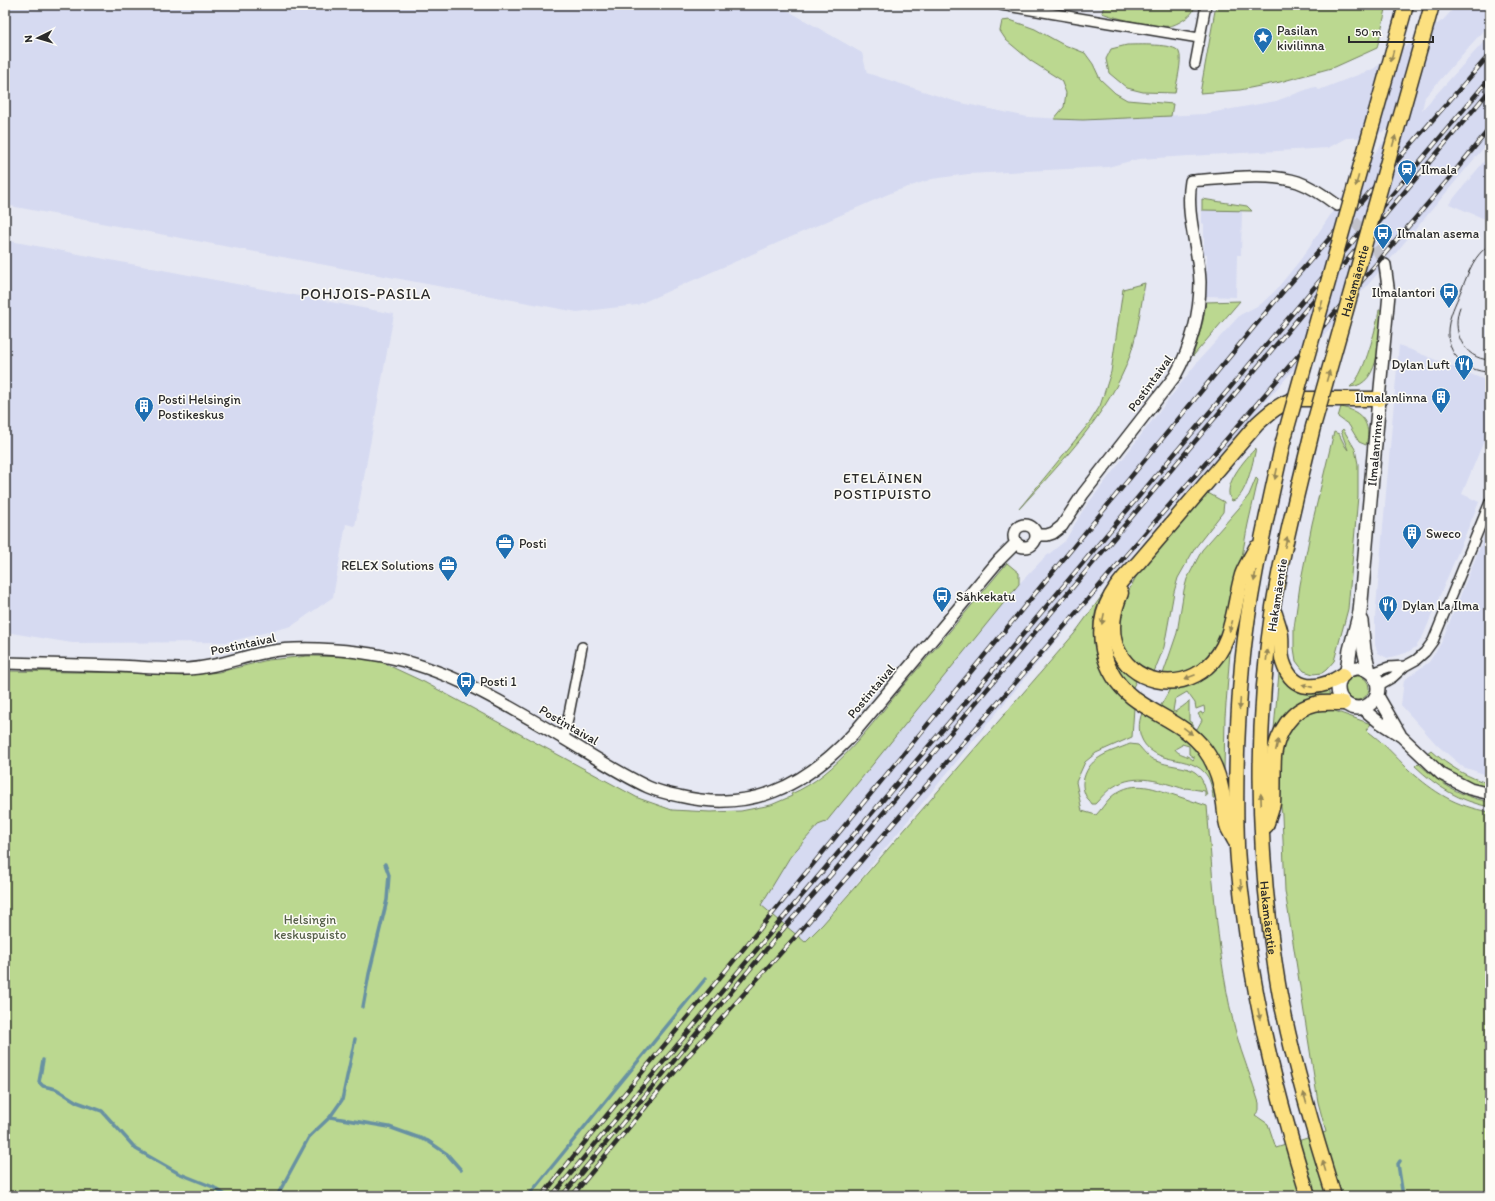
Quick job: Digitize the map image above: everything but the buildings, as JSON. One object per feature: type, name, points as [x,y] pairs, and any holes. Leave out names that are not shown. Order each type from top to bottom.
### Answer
[{"type":"main road","name":"Hakamäentie","points":[[1308,1196],[1273,1073],[1259,1014],[1249,954],[1237,846],[1238,730],[1242,665],[1249,611],[1262,537],[1283,442],[1406,5]]},
{"type":"main road","name":"Hakamäentie","points":[[1334,1196],[1315,1136],[1283,1013],[1265,884],[1260,781],[1266,668],[1273,608],[1282,560],[1313,427],[1432,5]]},
{"type":"main road","points":[[1237,846],[1228,827],[1219,778],[1206,751],[1184,728],[1132,697],[1117,682],[1108,668],[1103,651],[1101,630],[1105,607],[1111,595],[1124,578],[1257,424],[1270,411],[1281,403],[1294,399],[1379,399]]},
{"type":"main road","name":"Ilmalanrinne","points":[[1345,673],[1360,612],[1379,399]]},
{"type":"main road","points":[[1138,563],[1124,587],[1116,605],[1113,630],[1116,646],[1130,666],[1142,675],[1158,681],[1170,682],[1186,679],[1208,667],[1219,653],[1232,623],[1242,573],[1262,537]]},
{"type":"main road","points":[[1273,608],[1281,633],[1283,661],[1287,671],[1294,680],[1305,686],[1315,687],[1332,682],[1345,673],[1354,668],[1362,668],[1370,672],[1378,691],[1372,704],[1363,709],[1350,708],[1343,702],[1339,696],[1338,688],[1339,681],[1345,673]]},
{"type":"main road","name":"Ilmalanrinne","points":[[1360,612],[1364,650],[1370,672]]},
{"type":"main road","points":[[1262,838],[1273,804],[1274,757],[1276,742],[1281,731],[1291,718],[1306,707],[1316,704],[1343,702]]},
{"type":"street","points":[[1001,5],[1199,38]]},
{"type":"street","points":[[1195,64],[1206,5]]},
{"type":"street","name":"Postintaival","points":[[1036,535],[1047,535],[1053,533],[1062,526],[1083,494],[1175,376],[1184,361],[1198,311],[1200,282],[1190,210],[1189,191],[1191,182],[1263,177],[1286,179],[1309,186],[1337,205]]},
{"type":"street","name":"Ilmalanrinne","points":[[1379,399],[1389,294],[1386,264]]},
{"type":"street","points":[[1401,736],[1378,691],[1405,666],[1416,660],[1425,652],[1433,641],[1490,502]]},
{"type":"street","points":[[1026,525],[1033,528],[1036,539],[1031,545],[1023,547],[1016,544],[1014,540],[1014,531],[1020,526],[1026,525]]},
{"type":"street","name":"Postintaival","points":[[5,663],[188,669],[286,649],[314,649],[371,654],[411,663],[455,678],[506,705],[650,788],[698,801],[717,802],[742,800],[773,792],[807,775],[835,753],[853,734],[999,560],[1016,544]]},
{"type":"street","points":[[564,739],[582,647]]},
{"type":"street","points":[[1370,672],[1390,667],[1405,666]]},
{"type":"street","points":[[1363,709],[1379,722],[1401,736],[1441,774],[1470,789],[1490,794]]},
{"type":"shaded area","points":[[5,5],[778,5],[862,53],[867,73],[957,102],[1028,117],[1083,120],[1204,114],[1276,101],[1311,88],[1316,87],[1319,90],[1373,69],[1443,20],[1457,5],[1490,5],[1490,23],[1425,97],[1422,110],[1490,35],[1490,140],[1394,255],[1054,643],[823,924],[805,942],[757,908],[790,857],[1019,584],[1044,558],[1065,541],[1083,510],[1199,360],[1240,315],[1261,304],[1275,291],[1301,259],[1345,193],[1396,125],[1372,137],[1346,138],[1328,148],[1138,159],[1108,167],[968,174],[932,179],[893,192],[637,305],[577,312],[5,205]]},
{"type":"shaded area","points":[[1490,154],[1490,221],[1449,204]]},
{"type":"shaded area","points":[[1202,210],[1242,210],[1241,255],[1237,255],[1236,297],[1206,296],[1207,254],[1204,254],[1204,224],[1202,223]]},
{"type":"shaded area","points":[[5,240],[394,314],[355,526],[346,524],[333,597],[292,626],[228,642],[72,643],[5,632]]},
{"type":"shaded area","points":[[1399,345],[1490,382],[1490,426],[1462,494],[1479,502],[1423,636],[1416,647],[1406,653],[1387,658],[1378,653],[1375,645],[1375,618]]},
{"type":"shaded area","points":[[1490,522],[1490,776],[1463,767],[1437,745],[1401,705],[1404,680],[1429,662],[1441,643]]},
{"type":"green space","points":[[1104,5],[1195,5],[1195,7],[1186,18],[1173,25],[1156,26],[1102,13]]},
{"type":"green space","points":[[1216,5],[1387,5],[1377,48],[1335,67],[1280,82],[1240,90],[1200,93]]},
{"type":"green space","points":[[1010,20],[1035,29],[1062,44],[1085,53],[1093,64],[1100,79],[1115,93],[1127,100],[1173,104],[1171,116],[1083,120],[1054,119],[1064,107],[1066,93],[1061,80],[1031,61],[1006,40],[1000,31],[1002,21]]},
{"type":"green space","points":[[1127,45],[1171,47],[1179,52],[1180,66],[1175,93],[1143,92],[1127,88],[1109,73],[1106,59],[1111,49]]},
{"type":"green space","points":[[1202,199],[1247,206],[1252,211],[1202,210]]},
{"type":"green space","points":[[1145,283],[1133,346],[1126,366],[1116,386],[1105,405],[1078,442],[1049,477],[1019,509],[1090,422],[1100,406],[1111,372],[1123,289]]},
{"type":"green space","points":[[1240,301],[1193,356],[1203,321],[1206,302]]},
{"type":"green space","points":[[1379,310],[1382,310],[1379,344],[1373,368],[1368,377],[1360,384],[1350,387],[1361,371],[1368,354],[1374,335]]},
{"type":"green space","points":[[1341,407],[1355,412],[1364,420],[1368,431],[1366,445],[1359,442],[1349,425],[1338,417]]},
{"type":"green space","points":[[1343,429],[1355,449],[1358,464],[1358,496],[1348,609],[1334,661],[1322,673],[1313,674],[1304,671],[1296,661],[1294,648],[1294,628],[1300,585],[1312,524],[1334,432],[1339,434],[1348,450],[1341,431]]},
{"type":"green space","points":[[1256,448],[1245,487],[1237,499],[1232,501],[1229,495],[1229,488],[1232,481],[1241,465]]},
{"type":"green space","points":[[1256,478],[1258,480],[1234,596],[1229,615],[1215,648],[1201,664],[1191,670],[1175,674],[1163,674],[1177,633],[1187,579],[1202,550],[1249,495]]},
{"type":"green space","points":[[1208,493],[1224,502],[1223,512],[1195,548],[1178,578],[1164,647],[1154,672],[1133,662],[1122,642],[1119,621],[1126,596],[1137,575]]},
{"type":"green space","name":"Helsingin keskuspuisto","points":[[1007,563],[1019,573],[1019,584],[826,822],[818,825],[790,857],[761,905],[805,942],[823,924],[1074,634],[1109,586],[1096,610],[1094,619],[1095,647],[1100,665],[1108,681],[1134,708],[1132,737],[1096,753],[1085,762],[1076,782],[1082,811],[1096,815],[1110,798],[1118,792],[1126,788],[1141,786],[1157,789],[1207,806],[1214,892],[1224,977],[1238,1042],[1259,1103],[1259,1110],[1255,1115],[1268,1124],[1276,1148],[1326,1132],[1318,1102],[1285,891],[1282,815],[1279,792],[1281,744],[1297,720],[1314,710],[1332,710],[1371,724],[1366,730],[1383,744],[1409,770],[1437,792],[1466,806],[1490,812],[1490,1196],[5,1196],[5,671],[139,673],[182,676],[219,672],[268,660],[308,656],[352,657],[379,661],[424,682],[638,798],[672,810],[710,812],[741,811],[771,805],[792,796],[791,794],[824,774],[839,761],[853,747]]},
{"type":"green space","points":[[1110,640],[1137,679],[1132,689],[1122,679],[1109,653]]},
{"type":"green space","points":[[1227,650],[1230,650],[1225,717],[1224,773],[1160,707],[1170,689],[1180,688],[1196,681]],"holes":[[[1187,692],[1195,703],[1196,709],[1204,706],[1205,713],[1202,714],[1201,712],[1198,714],[1202,720],[1197,729],[1195,729],[1189,721],[1189,701],[1175,712],[1173,711],[1175,699]]]},
{"type":"green space","points":[[1279,673],[1287,683],[1297,688],[1312,693],[1328,690],[1330,696],[1274,729]]},
{"type":"green space","points":[[1357,676],[1362,677],[1368,683],[1368,693],[1362,699],[1357,700],[1352,699],[1346,693],[1345,688],[1346,683],[1352,677]]},
{"type":"green space","points":[[1142,713],[1181,736],[1197,751],[1210,771],[1217,799],[1213,798],[1210,781],[1196,766],[1187,762],[1159,755],[1147,747],[1140,735],[1140,721]],"holes":[[[1182,744],[1189,746],[1189,754],[1193,757],[1194,756],[1193,760],[1175,749]]]},
{"type":"green space","points":[[1130,744],[1138,745],[1153,760],[1189,769],[1195,772],[1200,777],[1204,785],[1207,796],[1205,795],[1205,791],[1185,789],[1158,781],[1140,779],[1122,782],[1113,787],[1095,804],[1092,804],[1083,788],[1083,780],[1087,771],[1096,760],[1102,756]]},
{"type":"green space","points":[[1431,750],[1459,771],[1490,784],[1490,789],[1464,780],[1448,771],[1427,753]]},
{"type":"green space","points":[[1418,763],[1443,783],[1460,793],[1490,802],[1490,807],[1458,797],[1440,787],[1415,766]]},
{"type":"waterway","points":[[363,1007],[369,974],[387,900],[389,875],[385,864]]},
{"type":"waterway","points":[[528,1196],[706,978]]},
{"type":"waterway","points":[[277,1196],[309,1137],[330,1117],[342,1100],[355,1039]]},
{"type":"waterway","points":[[43,1060],[39,1082],[43,1086],[56,1089],[77,1102],[102,1111],[136,1149],[178,1173],[213,1187],[227,1196]]},
{"type":"waterway","points":[[330,1117],[389,1127],[428,1141],[447,1154],[461,1170]]},
{"type":"waterway","points":[[1400,1161],[1398,1164],[1403,1196]]},
{"type":"tunnel","points":[[1342,210],[1372,241],[1385,265]]},
{"type":"tram line","points":[[1490,245],[1480,253],[1470,270],[1451,314],[1448,333],[1449,342],[1457,358],[1471,368],[1490,372]]},
{"type":"tram line","points":[[1460,307],[1457,324],[1461,341],[1466,349],[1472,354],[1480,358],[1490,360]]},
{"type":"railway","points":[[542,1196],[1281,294],[1490,54]]},
{"type":"railway","points":[[552,1196],[777,925],[1490,78]]},
{"type":"railway","points":[[562,1196],[784,928],[837,868],[1490,90]]},
{"type":"railway","points":[[572,1196],[688,1056],[796,936],[1244,419],[1447,181],[1490,128]]},
{"type":"place","name":"Pasilan kivilinna","points":[[1263,54]]},
{"type":"place","name":"Ilmala","points":[[1407,186]]},
{"type":"place","name":"Ilmalan asema","points":[[1383,250]]},
{"type":"place","name":"Ilmalantori","points":[[1449,309]]},
{"type":"place","name":"Dylan Luft","points":[[1464,381]]},
{"type":"place","name":"Ilmalanlinna","points":[[1441,414]]},
{"type":"place","name":"Posti Helsingin Postikeskus","points":[[144,423]]},
{"type":"place","name":"Sweco","points":[[1412,550]]},
{"type":"place","name":"Posti","points":[[505,560]]},
{"type":"place","name":"RELEX Solutions","points":[[448,582]]},
{"type":"place","name":"Sähkekatu","points":[[942,613]]},
{"type":"place","name":"Dylan La Ilma","points":[[1388,622]]},
{"type":"place","name":"Posti 1","points":[[466,698]]},
{"type":"district","name":"POHJOIS-PASILA","points":[[366,294]]},
{"type":"district","name":"ETELÄINEN POSTIPUISTO","points":[[883,486]]}]
